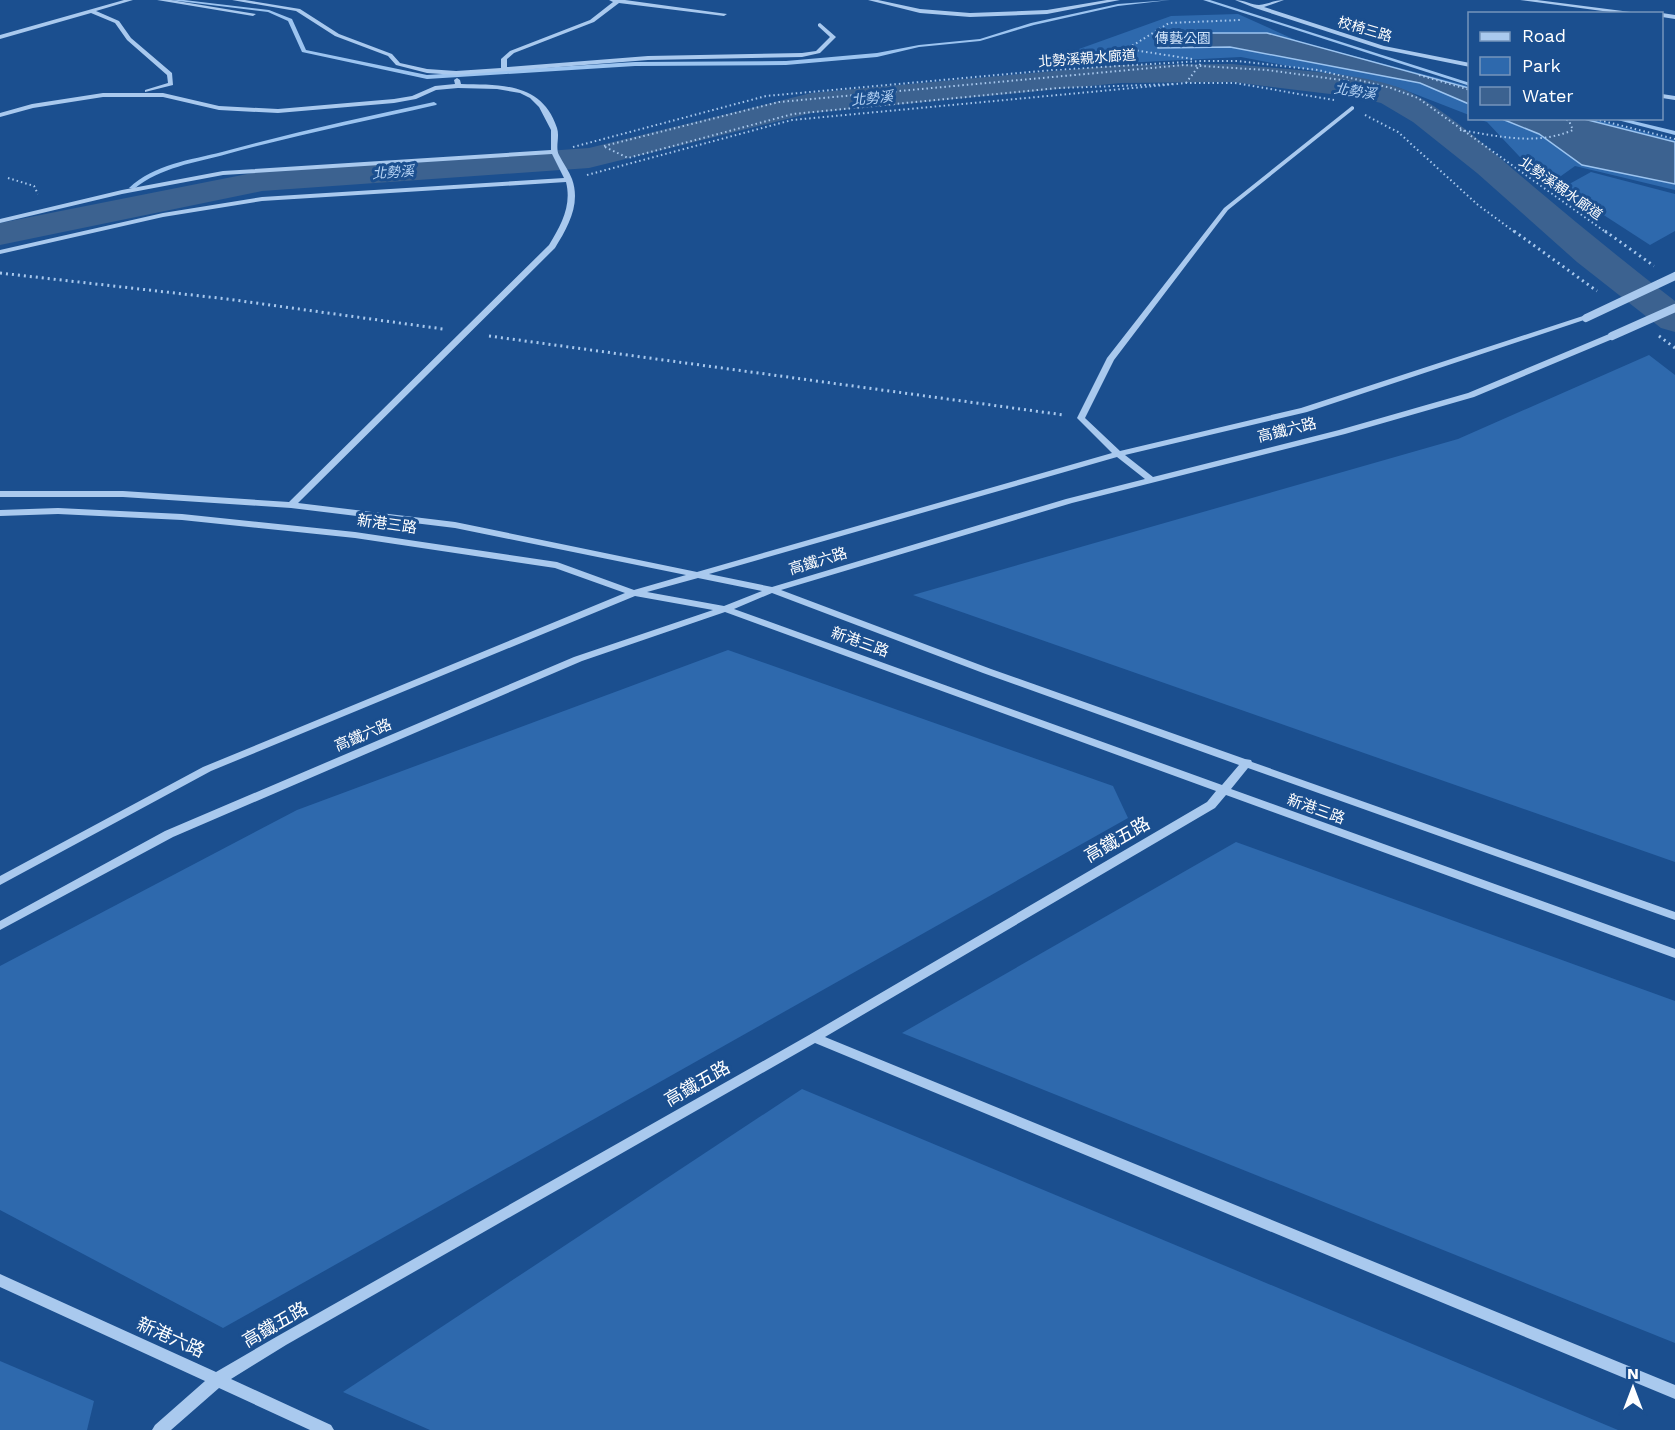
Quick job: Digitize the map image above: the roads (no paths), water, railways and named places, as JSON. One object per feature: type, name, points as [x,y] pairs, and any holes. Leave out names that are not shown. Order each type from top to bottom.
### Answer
[{"type":"street","points":[[0,37],[130,0]]},
{"type":"street","points":[[160,0],[253,14]]},
{"type":"street","points":[[240,0],[298,9],[337,34],[390,55],[398,64],[513,87],[527,93],[543,105],[557,134],[554,152],[574,193],[565,225],[552,246],[291,506]]},
{"type":"street","points":[[504,69],[504,59],[513,52],[592,21],[616,0],[724,14]]},
{"type":"street","points":[[871,0],[920,11],[970,15],[1047,12],[1118,0]]},
{"type":"street","name":"校椅三路","points":[[1238,0],[1383,48],[1468,65]]},
{"type":"street","points":[[1257,7],[1281,0]]},
{"type":"street","points":[[1523,0],[1628,12]]},
{"type":"street","points":[[1603,0],[1603,9]]},
{"type":"street","points":[[91,11],[117,22],[129,39],[170,75],[171,84],[140,93]]},
{"type":"street","points":[[0,115],[65,100],[140,93],[163,95],[219,108],[278,111],[394,101],[414,98],[457,77],[504,69],[648,58],[802,55],[818,52],[833,37],[820,26]]},
{"type":"street","points":[[1150,479],[1118,454],[1081,418],[1110,360],[1226,209],[1352,108]]},
{"type":"street","points":[[0,220],[223,173],[554,152]]},
{"type":"street","points":[[0,252],[131,222],[252,200],[569,179]]},
{"type":"street","name":"高鐵六路","points":[[0,881],[207,769],[633,593],[1118,454],[1304,410],[1586,318],[1675,276]]},
{"type":"street","name":"高鐵六路","points":[[0,926],[180,830],[578,659],[725,609],[772,590],[1150,479],[1342,432],[1470,395],[1675,308]]},
{"type":"street","name":"新港三路","points":[[0,494],[123,494],[291,506],[455,525],[772,590],[987,671],[1675,916]]},
{"type":"street","name":"新港三路","points":[[0,513],[58,511],[182,517],[355,535],[558,565],[633,593],[725,609],[1675,954]]},
{"type":"street","name":"高鐵五路","points":[[160,1430],[218,1379],[814,1038],[1210,805],[1247,762]]},
{"type":"street","points":[[814,1038],[1675,1392]]},
{"type":"street","name":"新港六路","points":[[0,1280],[326,1430]]},
{"type":"water","points":[[1211,33],[1267,33],[1468,88],[1468,104],[1420,83],[1230,47],[1158,48],[1158,39]]},
{"type":"water","points":[[1504,120],[1588,120],[1675,142],[1675,184],[1582,165],[1539,134]]},
{"type":"waterway","points":[[172,0],[269,11],[290,20],[304,51],[427,77],[635,64],[786,63],[877,55],[919,46],[980,40],[1033,24],[1118,5],[1168,0]]},
{"type":"waterway","points":[[1205,0],[1468,84]]},
{"type":"waterway","name":"北勢溪","points":[[0,234],[262,181],[589,158],[811,103],[1121,74],[1232,73],[1355,88],[1391,96],[1424,115],[1489,166],[1590,254],[1675,320]]},
{"type":"waterway","points":[[132,188],[150,175],[183,163],[434,104]]},
{"type":"waterway","points":[[1620,120],[1675,133]]},
{"type":"park label","name":"傳藝公園","points":[[1183,38]]}]
